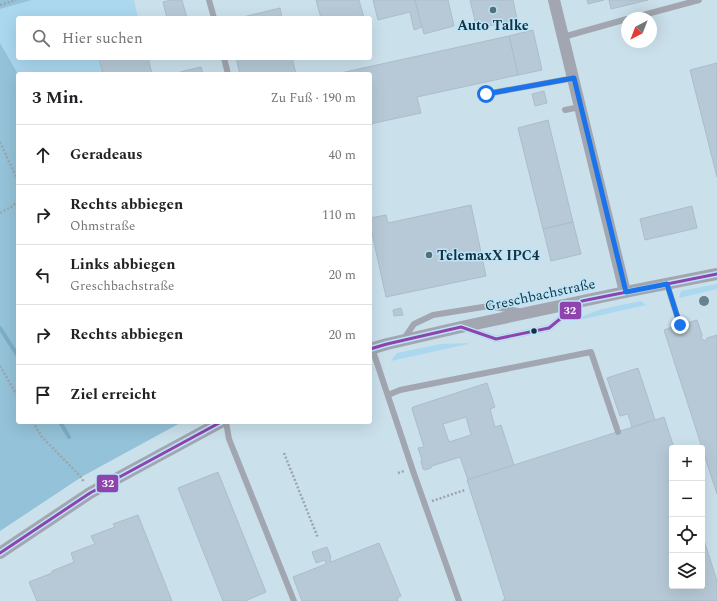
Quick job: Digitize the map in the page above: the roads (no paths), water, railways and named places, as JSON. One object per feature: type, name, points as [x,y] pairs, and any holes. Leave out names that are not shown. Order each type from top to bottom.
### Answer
[{"type":"street","points":[[554,0],[626,292]]},
{"type":"street","name":"Greschbachstraße","points":[[372,349],[461,327],[717,274]]},
{"type":"street","points":[[0,553],[90,493],[217,424]]},
{"type":"lane","points":[[209,0],[213,16]]},
{"type":"lane","points":[[654,12],[699,0]]},
{"type":"lane","points":[[563,37],[621,22]]},
{"type":"lane","points":[[224,60],[228,72]]},
{"type":"lane","points":[[486,94],[574,78]]},
{"type":"lane","points":[[565,110],[580,107]]},
{"type":"lane","points":[[667,284],[680,325]]},
{"type":"lane","points":[[461,327],[496,339],[550,328],[582,301]]},
{"type":"lane","points":[[402,341],[414,324],[433,315],[489,306],[530,313]]},
{"type":"lane","points":[[372,352],[459,601]]},
{"type":"lane","points":[[388,395],[400,390],[591,352],[618,432]]},
{"type":"lane","points":[[226,424],[228,439],[294,601]]},
{"type":"waterway","points":[[0,328],[16,353]]},
{"type":"waterway","points":[[61,424],[69,437]]},
{"type":"place","name":"Auto Talke","points":[[493,10]]},
{"type":"place","name":"TelemaxX IPC4","points":[[429,255]]}]
